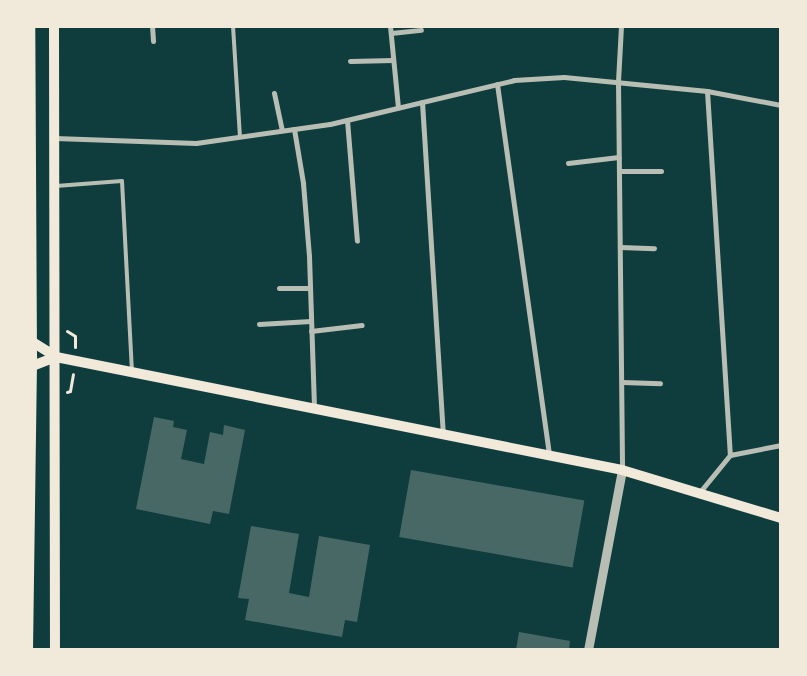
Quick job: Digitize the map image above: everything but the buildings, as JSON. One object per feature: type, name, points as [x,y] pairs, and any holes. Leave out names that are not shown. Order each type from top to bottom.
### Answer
[{"type":"main road","points":[[28,650],[28,130],[30,26]]},
{"type":"main road","points":[[54,26],[55,650]]},
{"type":"main road","points":[[29,338],[56,357],[622,470],[781,518]]},
{"type":"main road","points":[[29,368],[56,357]]},
{"type":"street","points":[[152,26],[153,40]]},
{"type":"street","points":[[390,26],[398,108]]},
{"type":"street","points":[[588,650],[622,470],[618,81],[621,26]]},
{"type":"street","points":[[391,33],[421,30]]},
{"type":"street","points":[[350,61],[393,60]]},
{"type":"street","points":[[55,138],[196,142],[347,120],[496,84],[564,77],[706,91],[781,105]]},
{"type":"street","points":[[496,84],[549,455]]},
{"type":"street","points":[[706,91],[730,455]]},
{"type":"street","points":[[274,94],[282,130]]},
{"type":"street","points":[[422,102],[443,434]]},
{"type":"street","points":[[347,120],[358,241]]},
{"type":"street","points":[[294,129],[303,183],[310,288],[314,408]]},
{"type":"street","points":[[568,163],[619,156]]},
{"type":"street","points":[[620,171],[661,171]]},
{"type":"street","points":[[620,247],[654,248]]},
{"type":"street","points":[[279,288],[310,288]]},
{"type":"street","points":[[259,324],[311,321]]},
{"type":"street","points":[[311,331],[362,325]]},
{"type":"street","points":[[622,382],[660,383]]},
{"type":"street","points":[[699,493],[730,455],[781,445]]},
{"type":"lane","points":[[233,26],[240,136]]},
{"type":"lane","points":[[55,186],[122,181],[132,372]]}]
